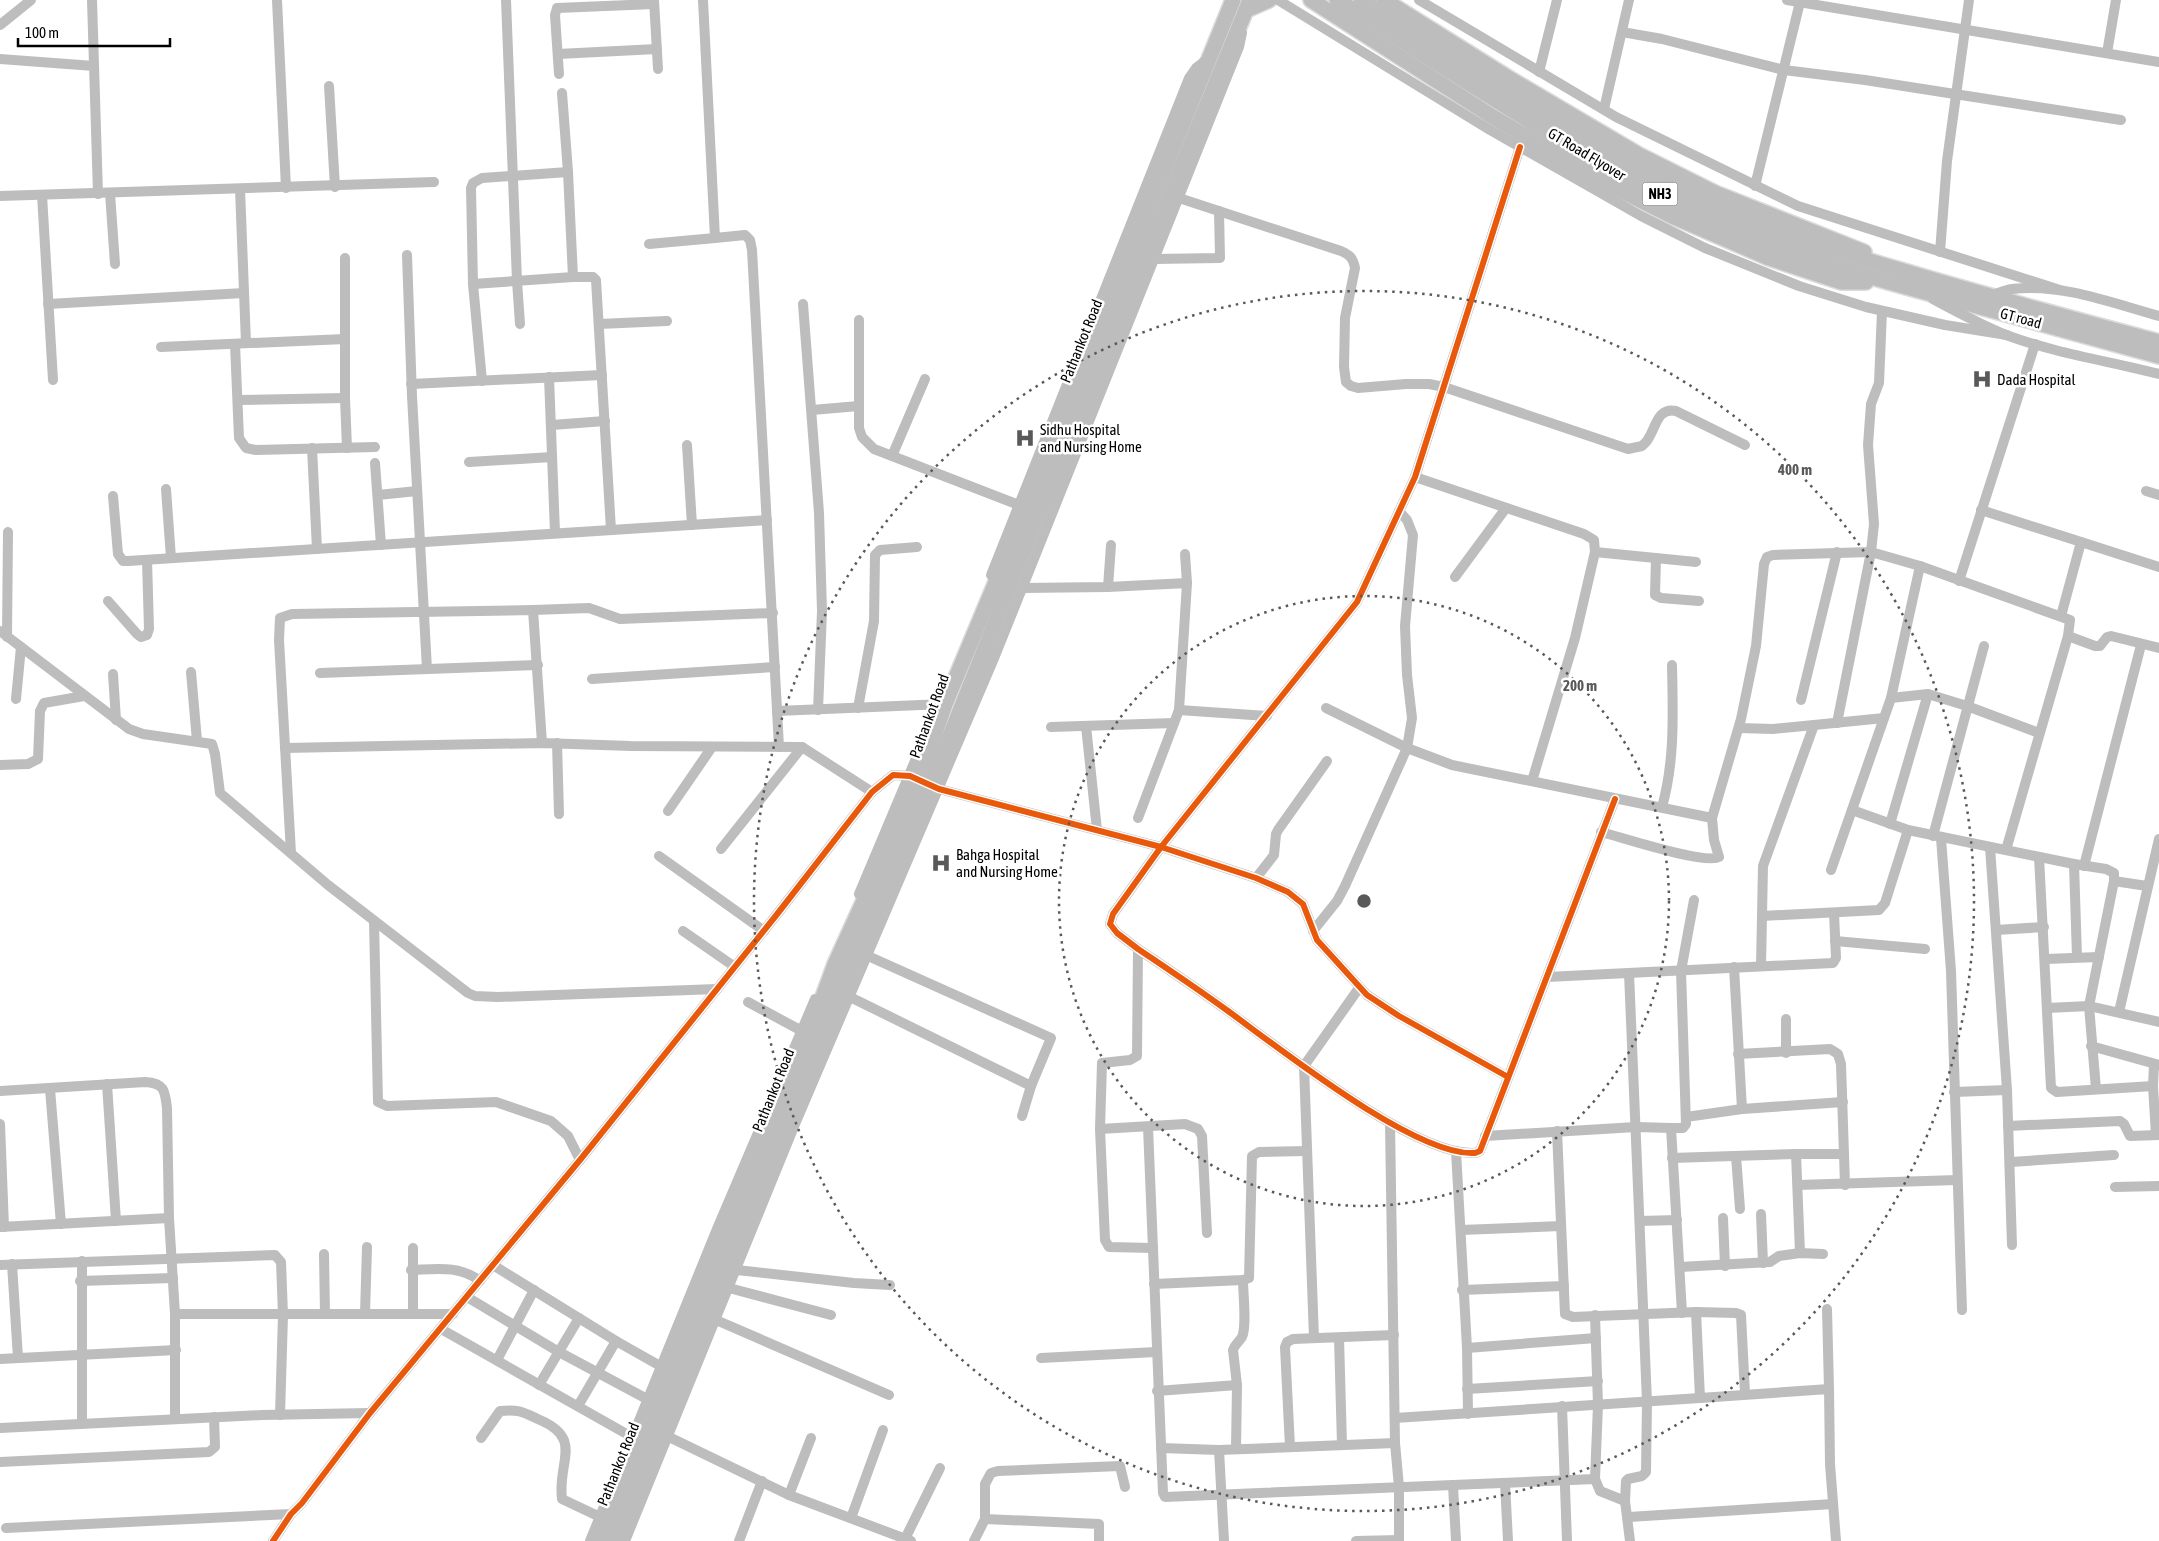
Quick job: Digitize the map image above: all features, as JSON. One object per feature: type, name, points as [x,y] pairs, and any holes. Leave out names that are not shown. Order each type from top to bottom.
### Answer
[{"type":"highway","points":[[614,1541],[924,783],[1248,5],[1269,0]]},
{"type":"highway","points":[[1309,0],[1493,116],[1600,180],[1672,216],[1769,258],[1841,282],[1883,282]]},
{"type":"highway","name":"GT Road Flyover","points":[[1338,0],[1499,94],[1634,167],[1709,204],[1784,236],[1896,269]]},
{"type":"highway","name":"GT Road Flyover","points":[[1360,0],[1631,180],[1706,216],[1784,248],[1883,282]]},
{"type":"highway","points":[[1384,0],[1510,79],[1639,155],[1715,192],[1792,224],[1857,248],[1896,269]]},
{"type":"highway","name":"Pathankot Road","points":[[599,1541],[809,1036],[835,964],[924,783],[942,704],[1024,515],[1231,3]]},
{"type":"highway","name":"GT road","points":[[1896,269],[2159,342]]},
{"type":"highway","name":"GT road","points":[[1883,282],[2159,356]]},
{"type":"street","points":[[0,25],[31,0]]},
{"type":"street","points":[[92,0],[98,194]]},
{"type":"street","points":[[277,0],[286,188]]},
{"type":"street","points":[[506,0],[520,324]]},
{"type":"street","points":[[703,0],[715,238]]},
{"type":"street","points":[[1278,0],[1520,147],[1641,216],[1705,248],[1799,286],[1882,311],[1945,325],[2007,335]]},
{"type":"street","points":[[1420,0],[1604,109],[1676,148],[1798,206],[2060,290],[2159,316]]},
{"type":"street","points":[[1539,72],[1557,0]]},
{"type":"street","points":[[1604,109],[1629,0]]},
{"type":"street","points":[[1787,0],[2159,62]]},
{"type":"street","points":[[1940,252],[1947,162],[1969,0]]},
{"type":"street","points":[[2108,53],[2116,0]]},
{"type":"street","points":[[559,74],[555,15],[558,8],[654,2],[658,68]]},
{"type":"street","points":[[1755,186],[1800,2]]},
{"type":"street","points":[[590,1541],[717,1229],[802,1031],[1022,588],[1239,46],[1248,5]]},
{"type":"street","points":[[1622,32],[1662,39],[1784,70],[1956,94],[2121,120]]},
{"type":"street","points":[[558,54],[657,49]]},
{"type":"street","points":[[777,711],[942,704],[1189,78],[1196,68],[1210,57]]},
{"type":"street","points":[[0,59],[94,66]]},
{"type":"street","points":[[329,86],[335,186]]},
{"type":"street","points":[[562,93],[573,277]]},
{"type":"street","points":[[1520,147],[1415,477],[1357,602],[1268,716],[1161,847],[1110,920],[1112,928],[1138,949],[1304,1066],[1390,1123],[1444,1149],[1456,1152],[1477,1152],[1480,1151],[1615,799]]},
{"type":"street","points":[[482,381],[474,284],[471,188],[473,182],[482,178],[568,172]]},
{"type":"street","points":[[0,196],[434,182]]},
{"type":"street","points":[[240,189],[246,343]]},
{"type":"street","points":[[110,193],[115,264]]},
{"type":"street","points":[[42,196],[53,380]]},
{"type":"street","points":[[1179,198],[1349,254],[1353,259],[1354,268],[1344,330],[1345,378],[1351,386],[1358,388],[1429,384],[1444,387],[1628,449],[1642,446],[1662,413],[1669,409],[1745,445]]},
{"type":"street","points":[[1154,259],[1220,258],[1219,211]]},
{"type":"street","points":[[649,244],[745,235],[751,243],[779,747]]},
{"type":"street","points":[[406,255],[411,384],[427,669]]},
{"type":"street","points":[[345,258],[347,448]]},
{"type":"street","points":[[474,284],[573,277],[593,277],[596,280],[611,530]]},
{"type":"street","points":[[1916,290],[1981,324],[2007,335],[2035,344],[2159,374]]},
{"type":"street","points":[[1989,296],[2011,290],[2060,290]]},
{"type":"street","points":[[48,304],[244,293]]},
{"type":"street","points":[[804,304],[819,513],[821,587],[818,710]]},
{"type":"street","points":[[1837,723],[1871,552],[1874,524],[1868,445],[1871,404],[1879,383],[1882,311]]},
{"type":"street","points":[[859,320],[859,428],[862,437],[874,449],[1019,505]]},
{"type":"street","points":[[599,324],[667,321]]},
{"type":"street","points":[[161,347],[345,339]]},
{"type":"street","points":[[234,344],[239,438],[246,448],[256,450],[375,448]]},
{"type":"street","points":[[1960,581],[2035,344]]},
{"type":"street","points":[[411,384],[602,375]]},
{"type":"street","points":[[549,377],[555,534]]},
{"type":"street","points":[[892,456],[925,379]]},
{"type":"street","points":[[238,400],[345,398]]},
{"type":"street","points":[[812,410],[859,406]]},
{"type":"street","points":[[552,425],[604,421]]},
{"type":"street","points":[[687,445],[692,525]]},
{"type":"street","points":[[312,448],[317,549]]},
{"type":"street","points":[[469,462],[552,457]]},
{"type":"street","points":[[375,463],[381,545]]},
{"type":"street","points":[[1415,477],[1591,537],[1594,540],[1595,552],[1575,638],[1532,781]]},
{"type":"street","points":[[166,488],[172,558]]},
{"type":"street","points":[[2146,491],[2159,495]]},
{"type":"street","points":[[378,495],[417,492]]},
{"type":"street","points":[[113,496],[120,559],[128,561],[767,520]]},
{"type":"street","points":[[1455,577],[1506,508]]},
{"type":"street","points":[[1981,510],[2159,567]]},
{"type":"street","points":[[1313,931],[1337,901],[1345,886],[1407,748],[1412,718],[1407,674],[1405,626],[1413,535],[1407,520],[1399,511]]},
{"type":"street","points":[[8,532],[4,634],[116,720],[136,732],[209,743],[213,747],[220,793],[328,885],[460,988],[475,996],[498,997],[717,989]]},
{"type":"street","points":[[2061,616],[2081,542]]},
{"type":"street","points":[[1108,587],[1111,545]]},
{"type":"street","points":[[858,708],[874,621],[874,555],[880,550],[917,547]]},
{"type":"street","points":[[1595,552],[1696,562]]},
{"type":"street","points":[[1801,700],[1837,552]]},
{"type":"street","points":[[1601,832],[1697,858],[1716,859],[1719,857],[1714,840],[1712,818],[1739,728],[1756,646],[1765,561],[1773,555],[1871,552],[1920,566],[2061,616],[2071,622],[2006,850]]},
{"type":"street","points":[[1138,818],[1179,710],[1187,583],[1185,554]]},
{"type":"street","points":[[1656,558],[1655,595],[1661,598],[1699,601]]},
{"type":"street","points":[[108,602],[137,634],[141,637],[147,635],[149,629],[147,560]]},
{"type":"street","points":[[1831,870],[1891,698],[1920,566]]},
{"type":"street","points":[[1022,588],[1108,587],[1187,583]]},
{"type":"street","points":[[291,853],[280,618],[292,614],[589,608],[620,619],[773,613]]},
{"type":"street","points":[[533,610],[542,742]]},
{"type":"street","points":[[2068,636],[2095,646],[2100,646],[2106,637],[2111,636],[2159,648]]},
{"type":"street","points":[[2077,957],[2079,865],[2141,644]]},
{"type":"street","points":[[1962,1310],[1951,971],[1937,837],[1966,706],[1984,646]]},
{"type":"street","points":[[16,699],[21,647]]},
{"type":"street","points":[[320,673],[538,665]]},
{"type":"street","points":[[1662,807],[1670,769],[1673,717],[1672,665]]},
{"type":"street","points":[[592,679],[775,667]]},
{"type":"street","points":[[191,672],[197,741]]},
{"type":"street","points":[[113,674],[116,720]]},
{"type":"street","points":[[1891,698],[1928,694],[2039,733]]},
{"type":"street","points":[[1890,824],[1928,694]]},
{"type":"street","points":[[0,765],[32,764],[38,759],[40,711],[44,703],[84,696]]},
{"type":"street","points":[[1326,708],[1407,748],[1452,765],[1712,818]]},
{"type":"street","points":[[1179,710],[1268,716]]},
{"type":"street","points":[[1739,728],[1772,729],[1884,718]]},
{"type":"street","points":[[1052,726],[1174,723]]},
{"type":"street","points":[[1761,966],[1763,866],[1814,725]]},
{"type":"street","points":[[1086,726],[1097,830]]},
{"type":"street","points":[[285,748],[542,742],[631,746],[802,747],[872,792]]},
{"type":"street","points":[[557,743],[559,814]]},
{"type":"street","points":[[668,811],[712,747]]},
{"type":"street","points":[[721,849],[802,747]]},
{"type":"street","points":[[1256,878],[1274,855],[1278,830],[1328,761]]},
{"type":"street","points":[[273,1541],[291,1514],[302,1503],[370,1413],[580,1160],[764,931],[872,792],[893,775],[1161,847],[1256,878],[1288,892],[1303,904],[1317,940],[1359,988],[1380,1005],[1508,1077]]},
{"type":"street","points":[[625,1541],[795,1124],[868,956],[924,783]]},
{"type":"street","points":[[1852,810],[1908,830],[1937,837],[2111,870],[2114,873],[2089,1006],[2096,1089]]},
{"type":"street","points":[[1762,916],[1876,911],[1882,908],[1886,903],[1908,830]]},
{"type":"street","points":[[2119,1012],[2159,839]]},
{"type":"street","points":[[1990,847],[2011,1162],[2012,1245]]},
{"type":"street","points":[[659,856],[764,931]]},
{"type":"street","points":[[2039,857],[2046,959],[2051,1088],[2057,1092],[2153,1086]]},
{"type":"street","points":[[2114,880],[2147,886]]},
{"type":"street","points":[[1485,1136],[1636,1127],[1684,1127],[1686,1117],[1681,971],[1694,900]]},
{"type":"street","points":[[1547,977],[1833,963],[1836,958],[1834,913]]},
{"type":"street","points":[[374,921],[378,1102],[387,1106],[496,1102],[551,1121],[568,1136],[580,1160]]},
{"type":"street","points":[[1996,930],[2044,927]]},
{"type":"street","points":[[683,931],[735,967]]},
{"type":"street","points":[[1835,941],[1926,949]]},
{"type":"street","points":[[1138,949],[1137,1056],[1130,1060],[1102,1063],[1100,1129],[1106,1244],[1114,1248],[1153,1248]]},
{"type":"street","points":[[868,956],[1051,1038],[1031,1086],[1022,1116]]},
{"type":"street","points":[[2046,959],[2099,957]]},
{"type":"street","points":[[1734,967],[1742,1109]]},
{"type":"street","points":[[1628,972],[1647,1402],[1646,1472],[1642,1476],[1627,1480],[1625,1501],[1629,1517],[1630,1541]]},
{"type":"street","points":[[1314,1338],[1304,1066],[1359,988]]},
{"type":"street","points":[[850,997],[1031,1086]]},
{"type":"street","points":[[748,1002],[802,1031]]},
{"type":"street","points":[[2047,1008],[2089,1006],[2159,1022]]},
{"type":"street","points":[[1786,1019],[1786,1053]]},
{"type":"street","points":[[2008,1126],[2120,1121],[2124,1124],[2130,1136],[2157,1135],[2153,1086],[2157,1064],[2091,1046]]},
{"type":"street","points":[[1738,1054],[1830,1050],[1838,1054],[1841,1064],[1845,1185]]},
{"type":"street","points":[[0,1091],[145,1082],[156,1082],[161,1085],[165,1093],[166,1108],[169,1218],[175,1314],[175,1419]]},
{"type":"street","points":[[107,1084],[116,1221]]},
{"type":"street","points":[[50,1089],[61,1224]]},
{"type":"street","points":[[1954,1092],[2007,1090]]},
{"type":"street","points":[[1686,1117],[1742,1109],[1843,1102]]},
{"type":"street","points":[[1356,1541],[1399,1540],[1399,1487],[1395,1443],[1390,1123]]},
{"type":"street","points":[[0,1124],[2,1227],[169,1218]]},
{"type":"street","points":[[1100,1129],[1185,1124],[1195,1126],[1201,1132],[1207,1233]]},
{"type":"street","points":[[1148,1126],[1156,1352],[1163,1493],[1165,1496],[1221,1496],[1595,1479]]},
{"type":"street","points":[[1671,1128],[1682,1313]]},
{"type":"street","points":[[1556,1131],[1565,1314],[1572,1317],[1644,1313],[1736,1312],[1741,1315],[1745,1394]]},
{"type":"street","points":[[1154,1284],[1247,1280],[1250,1276],[1252,1156],[1259,1152],[1307,1151]]},
{"type":"street","points":[[1456,1152],[1461,1230],[1462,1290],[1467,1348],[1468,1414]]},
{"type":"street","points":[[1796,1154],[1800,1253]]},
{"type":"street","points":[[1672,1158],[1844,1154]]},
{"type":"street","points":[[1736,1156],[1740,1209]]},
{"type":"street","points":[[2011,1162],[2114,1156]]},
{"type":"street","points":[[1798,1185],[1958,1180]]},
{"type":"street","points":[[2115,1187],[2159,1186]]},
{"type":"street","points":[[1761,1214],[1763,1263]]},
{"type":"street","points":[[1723,1218],[1725,1266]]},
{"type":"street","points":[[1640,1221],[1677,1220]]},
{"type":"street","points":[[1461,1230],[1561,1226]]},
{"type":"street","points":[[366,1314],[367,1247]]},
{"type":"street","points":[[412,1248],[413,1314]]},
{"type":"street","points":[[1680,1267],[1763,1263],[1772,1262],[1779,1256],[1800,1253],[1823,1254]]},
{"type":"street","points":[[324,1254],[325,1314]]},
{"type":"street","points":[[0,1265],[275,1255],[281,1262],[283,1314],[280,1415]]},
{"type":"street","points":[[82,1261],[80,1281],[82,1424]]},
{"type":"street","points":[[12,1264],[18,1358]]},
{"type":"street","points":[[493,1266],[662,1367]]},
{"type":"street","points":[[412,1270],[455,1269],[470,1273],[480,1281]]},
{"type":"street","points":[[737,1270],[854,1283],[890,1285]]},
{"type":"street","points":[[80,1281],[173,1278]]},
{"type":"street","points":[[1236,1449],[1237,1385],[1233,1350],[1242,1338],[1244,1330],[1243,1280]]},
{"type":"street","points":[[1462,1290],[1564,1286]]},
{"type":"street","points":[[729,1288],[831,1315]]},
{"type":"street","points":[[497,1360],[534,1290]]},
{"type":"street","points":[[467,1297],[559,1352],[647,1399]]},
{"type":"street","points":[[1828,1309],[1830,1464],[1836,1541]]},
{"type":"street","points":[[1696,1312],[1700,1398]]},
{"type":"street","points":[[175,1314],[453,1314]]},
{"type":"street","points":[[1595,1315],[1598,1381],[1595,1479],[1600,1492],[1625,1501]]},
{"type":"street","points":[[539,1385],[579,1318]]},
{"type":"street","points":[[716,1320],[889,1395]]},
{"type":"street","points":[[441,1329],[632,1437]]},
{"type":"street","points":[[1290,1447],[1285,1347],[1287,1342],[1293,1339],[1394,1334]]},
{"type":"street","points":[[1339,1338],[1342,1445]]},
{"type":"street","points":[[1467,1348],[1596,1338]]},
{"type":"street","points":[[578,1406],[616,1341]]},
{"type":"street","points":[[0,1359],[176,1350]]},
{"type":"street","points":[[1040,1358],[1156,1352]]},
{"type":"street","points":[[1468,1389],[1598,1381]]},
{"type":"street","points":[[1158,1391],[1237,1385]]},
{"type":"street","points":[[1395,1418],[1829,1389]]},
{"type":"street","points":[[1562,1406],[1568,1541]]},
{"type":"street","points":[[481,1438],[500,1411],[516,1409],[553,1425],[563,1435],[566,1447],[560,1486],[562,1499],[600,1517]]},
{"type":"street","points":[[0,1428],[214,1417],[370,1413]]},
{"type":"street","points":[[0,1462],[206,1453],[212,1451],[214,1447],[214,1417]]},
{"type":"street","points":[[851,1518],[883,1430]]},
{"type":"street","points":[[669,1436],[789,1494],[908,1540],[940,1468]]},
{"type":"street","points":[[789,1494],[811,1438]]},
{"type":"street","points":[[1161,1448],[1219,1450],[1395,1443]]},
{"type":"street","points":[[1219,1450],[1224,1541]]},
{"type":"street","points":[[974,1541],[985,1519],[985,1484],[991,1473],[998,1471],[1120,1466],[1125,1487]]},
{"type":"street","points":[[740,1541],[762,1481]]},
{"type":"street","points":[[1505,1482],[1508,1541]]},
{"type":"street","points":[[1453,1485],[1456,1541]]},
{"type":"street","points":[[1629,1517],[1834,1504]]},
{"type":"street","points":[[6,1528],[291,1514]]},
{"type":"street","points":[[985,1519],[1099,1524],[1099,1541]]},
{"type":"cycle path","points":[[1520,147],[1415,477],[1357,602],[1161,847],[1113,914],[1110,924],[1117,933],[1138,949],[1206,995],[1313,1073],[1384,1120],[1419,1138],[1450,1150],[1475,1153],[1480,1151],[1615,799]]},
{"type":"cycle path","points":[[273,1541],[291,1514],[302,1503],[370,1413],[580,1160],[778,913],[872,792],[893,775],[910,776],[939,789],[1161,847],[1256,878],[1288,892],[1303,904],[1317,940],[1367,995],[1399,1016],[1508,1077]]},
{"type":"place","name":"Dada Hospital","points":[[1982,379]]},
{"type":"place","name":"Sidhu Hospital and Nursing Home","points":[[1025,438]]},
{"type":"place","name":"Bahga Hospital and Nursing Home","points":[[941,863]]}]
